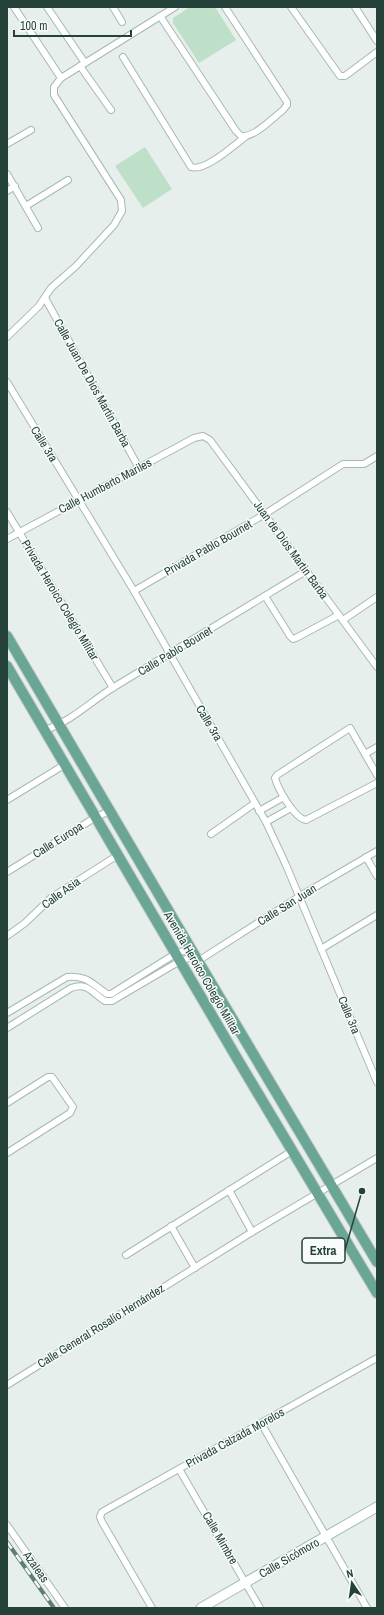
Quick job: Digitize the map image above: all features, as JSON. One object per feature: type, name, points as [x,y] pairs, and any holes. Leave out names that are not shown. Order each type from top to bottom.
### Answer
[{"type":"main road","name":"Avenida Heroico Colegio Militar","points":[[7,636],[194,955],[377,1262]]},
{"type":"main road","name":"Avenida Heroico Colegio Militar","points":[[7,666],[292,1151],[377,1292]]},
{"type":"street","points":[[14,7],[61,78]]},
{"type":"street","points":[[47,7],[111,110]]},
{"type":"street","points":[[113,7],[122,22]]},
{"type":"street","points":[[7,337],[31,315],[52,288],[76,266],[114,225],[122,206],[121,200],[54,95],[54,87],[61,78],[175,7]]},
{"type":"street","points":[[123,57],[191,167],[201,167],[209,164],[245,137],[254,134],[287,106],[287,102],[225,7]]},
{"type":"street","points":[[291,7],[340,76],[345,76],[377,52]]},
{"type":"street","points":[[355,7],[377,41]]},
{"type":"street","points":[[160,16],[236,131],[241,136],[245,137]]},
{"type":"street","points":[[7,144],[31,130]]},
{"type":"street","points":[[7,174],[38,228]]},
{"type":"street","points":[[26,206],[68,180]]},
{"type":"street","points":[[7,191],[15,186]]},
{"type":"street","name":"Calle Juan De Dios Martín Barba","points":[[45,298],[139,468]]},
{"type":"street","name":"Calle 3ra","points":[[7,382],[134,591],[169,655],[266,822],[300,896],[377,1082]]},
{"type":"street","points":[[7,397],[13,393]]},
{"type":"street","name":"Calle Humberto Mariles","points":[[7,539],[194,438],[203,436]]},
{"type":"street","name":"Juan de Dios Martin Barba","points":[[203,436],[210,440],[377,667]]},
{"type":"street","name":"Privada Pablo Bournet","points":[[134,591],[265,514],[343,464],[364,464],[377,456]]},
{"type":"street","name":"Privada Heroico Colegio Militar","points":[[7,512],[113,688]]},
{"type":"street","name":"Calle Pablo Bounet","points":[[45,730],[59,725],[113,688],[306,571]]},
{"type":"street","points":[[265,596],[293,639],[341,617],[377,597]]},
{"type":"street","points":[[377,775],[350,728],[277,775],[276,781],[291,808],[300,818],[308,820],[377,783]]},
{"type":"street","points":[[365,754],[377,747]]},
{"type":"street","points":[[7,800],[64,765]]},
{"type":"street","points":[[259,811],[284,797]]},
{"type":"street","points":[[211,834],[255,803]]},
{"type":"street","points":[[266,822],[291,808]]},
{"type":"street","name":"Calle Europa","points":[[7,872],[96,817],[110,811]]},
{"type":"street","name":"Calle San Juan","points":[[178,958],[194,955],[377,851]]},
{"type":"street","name":"Calle Asia","points":[[7,936],[24,923],[52,897],[118,855]]},
{"type":"street","points":[[366,857],[377,876]]},
{"type":"street","points":[[321,949],[377,915]]},
{"type":"street","points":[[7,1013],[63,979],[74,976],[87,979],[107,994],[111,994],[178,958]]},
{"type":"street","points":[[7,1028],[70,988],[82,986],[95,992],[104,1000],[112,1001],[178,958]]},
{"type":"street","points":[[80,978],[82,986]]},
{"type":"street","points":[[7,1103],[52,1077],[72,1105],[73,1110],[7,1153]]},
{"type":"street","points":[[126,1255],[292,1151]]},
{"type":"street","name":"Calle General Rosalío Hernández","points":[[7,1385],[252,1232],[377,1158]]},
{"type":"street","points":[[229,1190],[252,1232]]},
{"type":"street","points":[[171,1226],[195,1268]]},
{"type":"street","name":"Privada Calzada Morelos","points":[[152,1608],[102,1522],[100,1517],[102,1512],[377,1358]]},
{"type":"street","points":[[261,1423],[367,1608]]},
{"type":"street","name":"Calle Mimbre","points":[[179,1469],[260,1608]]},
{"type":"street","name":"Calle Sicómoro","points":[[201,1608],[377,1507]]},
{"type":"street","name":"Azaleas","points":[[7,1525],[65,1608]]},
{"type":"green space","points":[[190,7],[215,7],[236,40],[199,63],[173,23],[173,18]]},
{"type":"green space","points":[[145,147],[172,189],[143,208],[115,166]]},
{"type":"railway","points":[[7,1542],[54,1608]]},
{"type":"place","name":"Extra","points":[[362,1191]]}]
